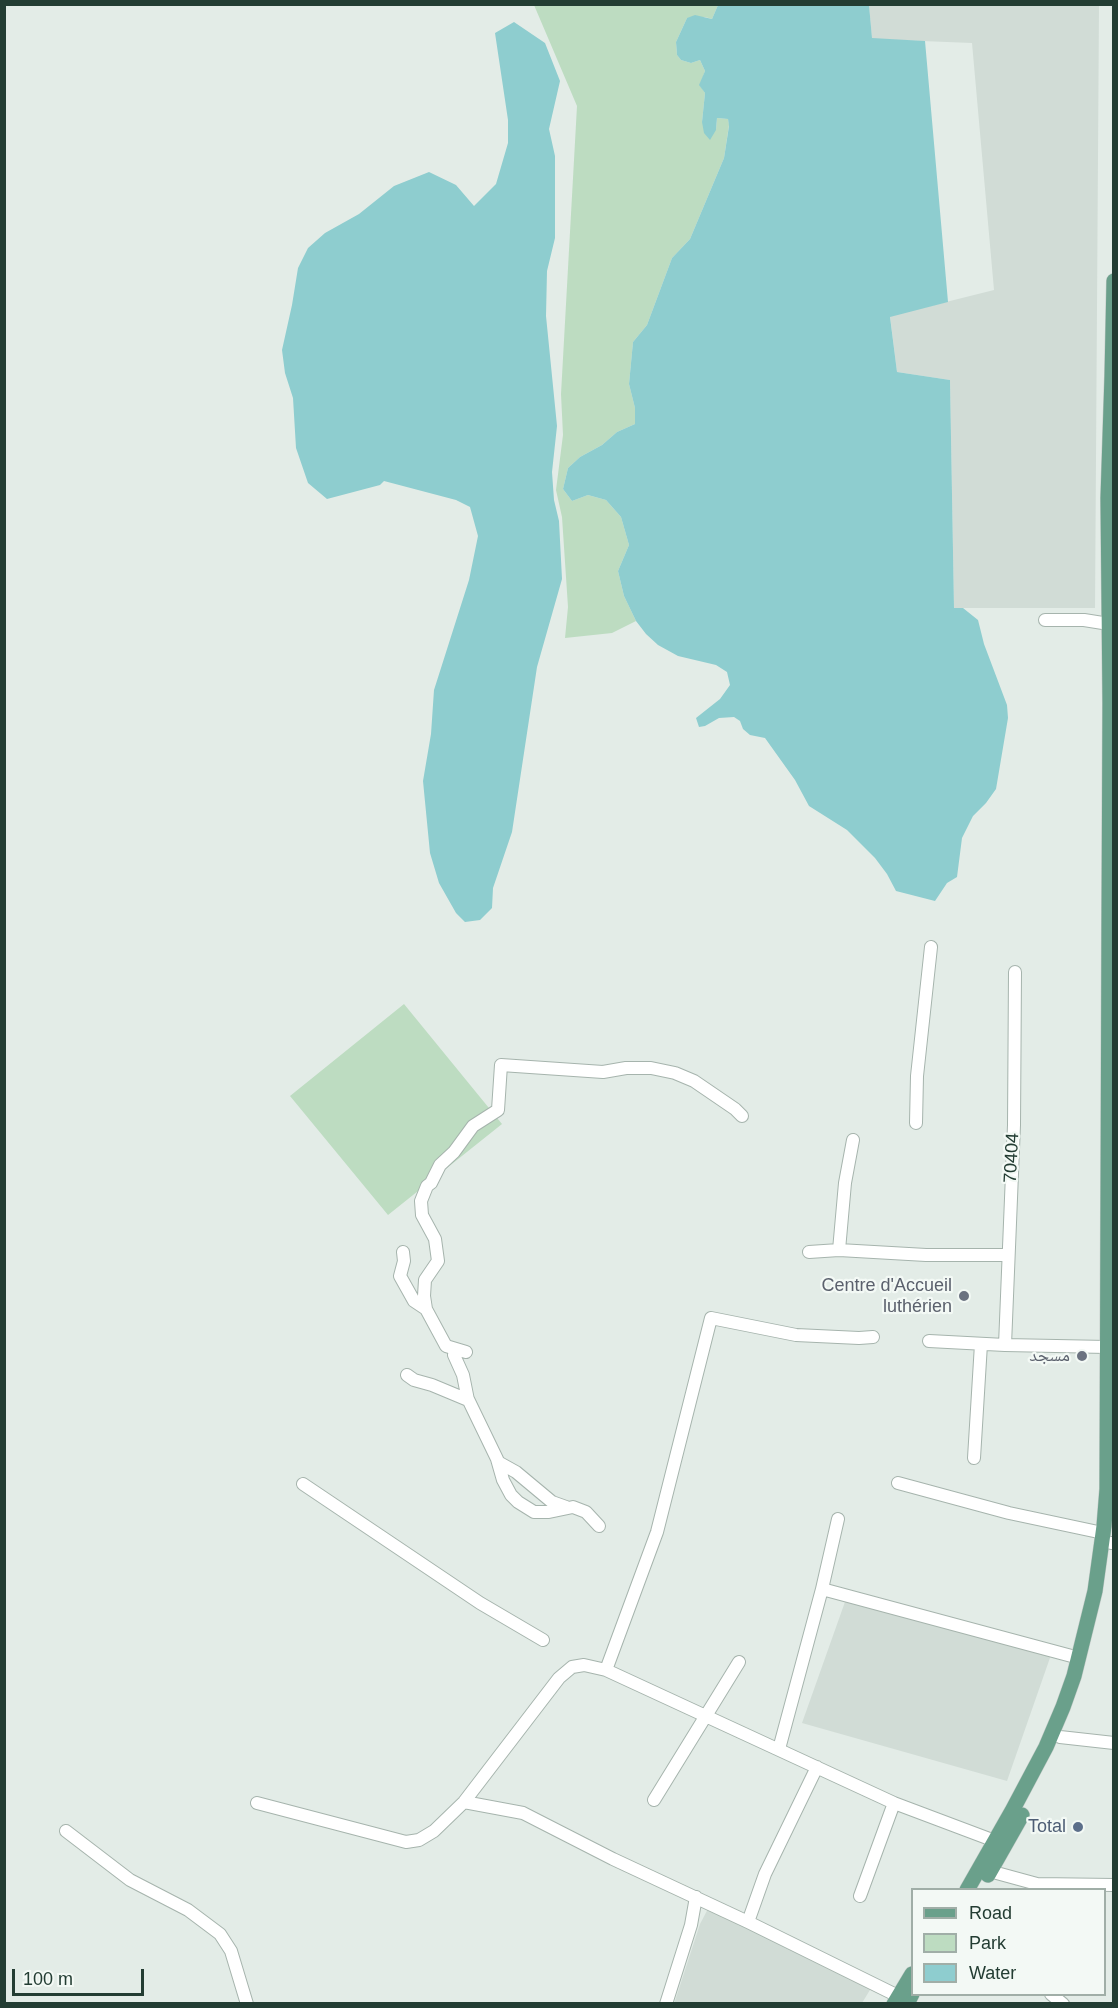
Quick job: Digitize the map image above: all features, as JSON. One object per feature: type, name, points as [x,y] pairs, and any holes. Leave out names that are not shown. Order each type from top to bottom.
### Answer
[{"type":"main road","points":[[979,1888],[995,1841],[1056,1735],[1086,1666],[1103,1595],[1110,1535],[1107,1489],[1110,1387],[1107,1347],[1111,908],[1108,498],[1112,422],[1113,281]]},
{"type":"main road","points":[[969,1888],[985,1870],[1046,1769],[1079,1658],[1110,1535]]},
{"type":"main road","points":[[903,1999],[911,1977]]},
{"type":"street","points":[[1045,620],[1084,620],[1109,624]]},
{"type":"street","points":[[916,1123],[917,1076],[931,947]]},
{"type":"street","name":"70404","points":[[1005,1345],[1014,1125],[1016,972]]},
{"type":"street","points":[[599,1526],[586,1512],[573,1507],[549,1512],[534,1512],[511,1495],[467,1397],[460,1354],[446,1346],[426,1309],[424,1296],[426,1280],[438,1261],[435,1239],[422,1215],[421,1201],[426,1186],[432,1182],[440,1166],[474,1126],[498,1110],[501,1065],[603,1072],[626,1068],[651,1068],[675,1072],[694,1081],[742,1116]]},
{"type":"street","points":[[839,1250],[845,1184],[853,1140]]},
{"type":"street","points":[[809,1252],[839,1250],[926,1255],[1008,1255]]},
{"type":"street","points":[[403,1252],[404,1261],[400,1276],[414,1301],[426,1309]]},
{"type":"street","points":[[606,1670],[657,1532],[711,1318],[796,1335],[873,1337]]},
{"type":"street","points":[[929,1341],[1107,1347]]},
{"type":"street","points":[[974,1458],[981,1344]]},
{"type":"street","points":[[407,1375],[414,1380],[468,1400],[467,1397]]},
{"type":"street","points":[[498,1462],[516,1472],[552,1503],[567,1508]]},
{"type":"street","points":[[898,1483],[1009,1513],[1110,1535]]},
{"type":"street","points":[[303,1484],[480,1603],[543,1640]]},
{"type":"street","points":[[779,1749],[822,1589],[838,1519]]},
{"type":"street","points":[[822,1589],[1079,1658]]},
{"type":"street","points":[[654,1800],[739,1662]]},
{"type":"street","points":[[257,1803],[406,1842],[419,1840],[434,1831],[464,1803],[560,1678],[572,1666],[584,1665],[606,1670],[894,1803],[995,1841]]},
{"type":"street","points":[[1056,1735],[1113,1743]]},
{"type":"street","points":[[748,1922],[765,1874],[817,1767]]},
{"type":"street","points":[[464,1803],[523,1813],[903,1999]]},
{"type":"street","points":[[860,1896],[894,1803]]},
{"type":"street","points":[[66,1831],[130,1880],[188,1911],[220,1934],[231,1951],[247,2004]]},
{"type":"street","points":[[985,1870],[1037,1884],[1113,1885]]},
{"type":"street","points":[[666,2004],[691,1924],[696,1897]]},
{"type":"shaded area","points":[[869,5],[1099,5],[1095,608],[954,608],[950,380],[897,372],[890,316],[994,290],[972,43],[872,39]]},
{"type":"shaded area","points":[[846,1599],[1052,1652],[1007,1781],[802,1723]]},
{"type":"shaded area","points":[[710,1905],[873,1985],[862,2003],[674,2004],[700,1924]]},
{"type":"green space","points":[[534,5],[718,5],[712,19],[687,18],[676,42],[677,55],[681,60],[691,63],[700,60],[705,71],[700,85],[705,93],[702,122],[716,130],[717,118],[728,119],[729,125],[724,158],[690,239],[672,258],[647,325],[633,342],[629,384],[635,408],[635,424],[617,432],[602,445],[580,457],[568,468],[563,489],[572,501],[588,495],[606,500],[621,517],[629,545],[618,571],[624,596],[636,621],[612,633],[565,638],[568,607],[562,517],[556,490],[563,435],[561,394],[577,106]]},
{"type":"green space","points":[[404,1004],[502,1124],[388,1215],[290,1096]]},
{"type":"water","points":[[718,5],[869,5],[872,38],[925,41],[948,302],[890,317],[897,372],[950,380],[954,608],[963,608],[978,620],[984,644],[1007,705],[1008,718],[996,789],[973,816],[962,838],[957,877],[947,883],[935,901],[896,891],[875,858],[847,830],[809,806],[795,780],[765,738],[750,735],[743,729],[740,721],[734,717],[719,718],[699,727],[696,718],[720,699],[730,685],[727,672],[716,665],[678,656],[658,645],[646,634],[636,621],[624,596],[618,571],[629,545],[621,517],[606,500],[588,495],[572,501],[563,489],[568,468],[580,457],[602,445],[617,432],[635,424],[635,408],[629,384],[633,342],[647,325],[672,258],[690,239],[724,158],[728,119],[717,118],[716,130],[710,140],[704,133],[702,122],[705,93],[699,85],[705,71],[700,60],[691,63],[681,60],[677,55],[676,42],[687,18],[695,15],[712,19]]},
{"type":"water","points":[[514,22],[545,43],[560,81],[549,129],[555,156],[555,238],[547,271],[546,316],[557,426],[552,472],[554,500],[559,521],[562,579],[537,667],[512,832],[493,888],[492,908],[480,920],[465,922],[456,913],[439,883],[430,853],[423,781],[431,734],[434,690],[469,580],[478,536],[470,507],[456,500],[384,481],[380,485],[327,499],[308,483],[296,448],[293,398],[285,373],[282,350],[298,268],[308,248],[325,233],[359,214],[394,186],[429,172],[456,185],[474,206],[496,184],[508,143],[508,120],[495,33]]},
{"type":"place","name":"Centre d'Accueil luthérien","points":[[964,1296]]},
{"type":"place","name":"مسجد","points":[[1082,1356]]},
{"type":"place","name":"Total","points":[[1078,1827]]}]
